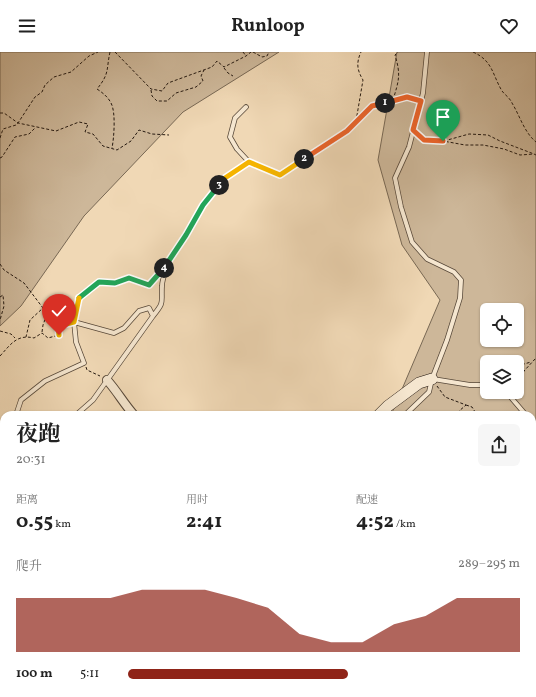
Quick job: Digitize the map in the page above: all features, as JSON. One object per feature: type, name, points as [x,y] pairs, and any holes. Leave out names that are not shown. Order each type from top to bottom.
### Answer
[{"type":"street","points":[[383,411],[419,382],[432,379]]},
{"type":"street","points":[[107,380],[118,392],[130,411]]},
{"type":"lane","points":[[408,411],[429,392],[432,379],[447,340],[460,298],[461,280],[454,272],[427,259],[412,242],[394,178],[409,147],[423,93],[427,52]]},
{"type":"lane","points":[[17,411],[21,400],[45,381],[84,363],[76,342],[74,322],[80,297],[99,282],[115,283],[129,278],[149,285],[168,264],[203,205],[222,180],[249,162],[237,149],[230,137],[235,118],[246,107]]},
{"type":"lane","points":[[81,411],[93,400],[162,305],[163,297],[161,285],[168,264]]},
{"type":"lane","points":[[74,322],[114,333],[124,328],[139,311],[149,308],[153,316]]},
{"type":"lane","points":[[432,379],[470,385],[480,385]]},
{"type":"lane","points":[[512,399],[523,411]]},
{"type":"path","points":[[0,138],[3,129],[18,123],[35,97],[42,92],[45,85],[54,77],[71,72],[88,56],[98,52]]},
{"type":"path","points":[[110,52],[107,62],[108,71],[104,81],[97,89],[106,96],[112,104],[114,134],[112,149]]},
{"type":"path","points":[[115,52],[151,89],[152,96],[157,101],[167,101],[176,93],[196,87],[203,81],[201,76],[204,70]]},
{"type":"path","points":[[243,52],[246,56]]},
{"type":"path","points":[[224,67],[251,52]]},
{"type":"path","points":[[253,52],[262,57],[267,56],[269,52]]},
{"type":"path","points":[[356,122],[363,80],[357,70],[357,64],[361,52]]},
{"type":"path","points":[[393,101],[399,80],[399,69],[394,55],[398,52]]},
{"type":"path","points":[[473,52],[482,56],[489,64],[503,91],[512,101],[528,134],[536,142]]},
{"type":"path","points":[[151,89],[162,90],[168,83],[212,67],[217,61],[233,76]]},
{"type":"path","points":[[249,162],[280,175],[347,131],[372,106],[407,97],[421,101]]},
{"type":"path","points":[[0,113],[4,113],[18,123],[56,131],[79,122],[88,124],[85,132],[93,134],[103,146],[117,150],[131,141],[139,130],[152,134],[170,135]]},
{"type":"path","points":[[0,158],[15,137],[29,134],[36,127]]},
{"type":"path","points":[[413,130],[424,140],[443,141],[465,145],[483,145],[504,149],[520,156],[535,155]]},
{"type":"path","points":[[443,141],[469,134],[488,135],[535,155]]},
{"type":"path","points":[[0,264],[4,270],[24,284],[43,308],[30,320],[26,337]]},
{"type":"path","points":[[0,297],[2,295],[4,306],[0,320]]},
{"type":"path","points":[[42,333],[47,314],[80,297]]},
{"type":"path","points":[[42,333],[48,338],[59,335],[58,326],[74,322]]},
{"type":"path","points":[[0,331],[12,334],[16,339]]},
{"type":"path","points":[[0,355],[16,339],[26,337],[34,338],[42,333]]},
{"type":"path","points":[[524,371],[536,358]]},
{"type":"path","points":[[524,364],[532,362]]},
{"type":"path","points":[[84,363],[87,370],[95,373]]},
{"type":"path","points":[[432,379],[445,397],[472,407],[474,411]]},
{"type":"path","points":[[459,411],[466,405]]},
{"type":"shaded area","points":[[0,52],[279,52],[183,112],[84,216],[21,306],[0,326]]},
{"type":"shaded area","points":[[397,52],[536,52],[536,411],[393,411],[440,300],[402,245],[378,160]]},
{"type":"route","points":[[59,335],[58,326],[74,322],[80,297],[99,282],[115,283],[129,278],[149,285],[168,264],[203,205],[222,180],[249,162],[280,175],[347,131],[372,106],[407,97],[421,101],[413,130],[424,140],[443,141]]}]
